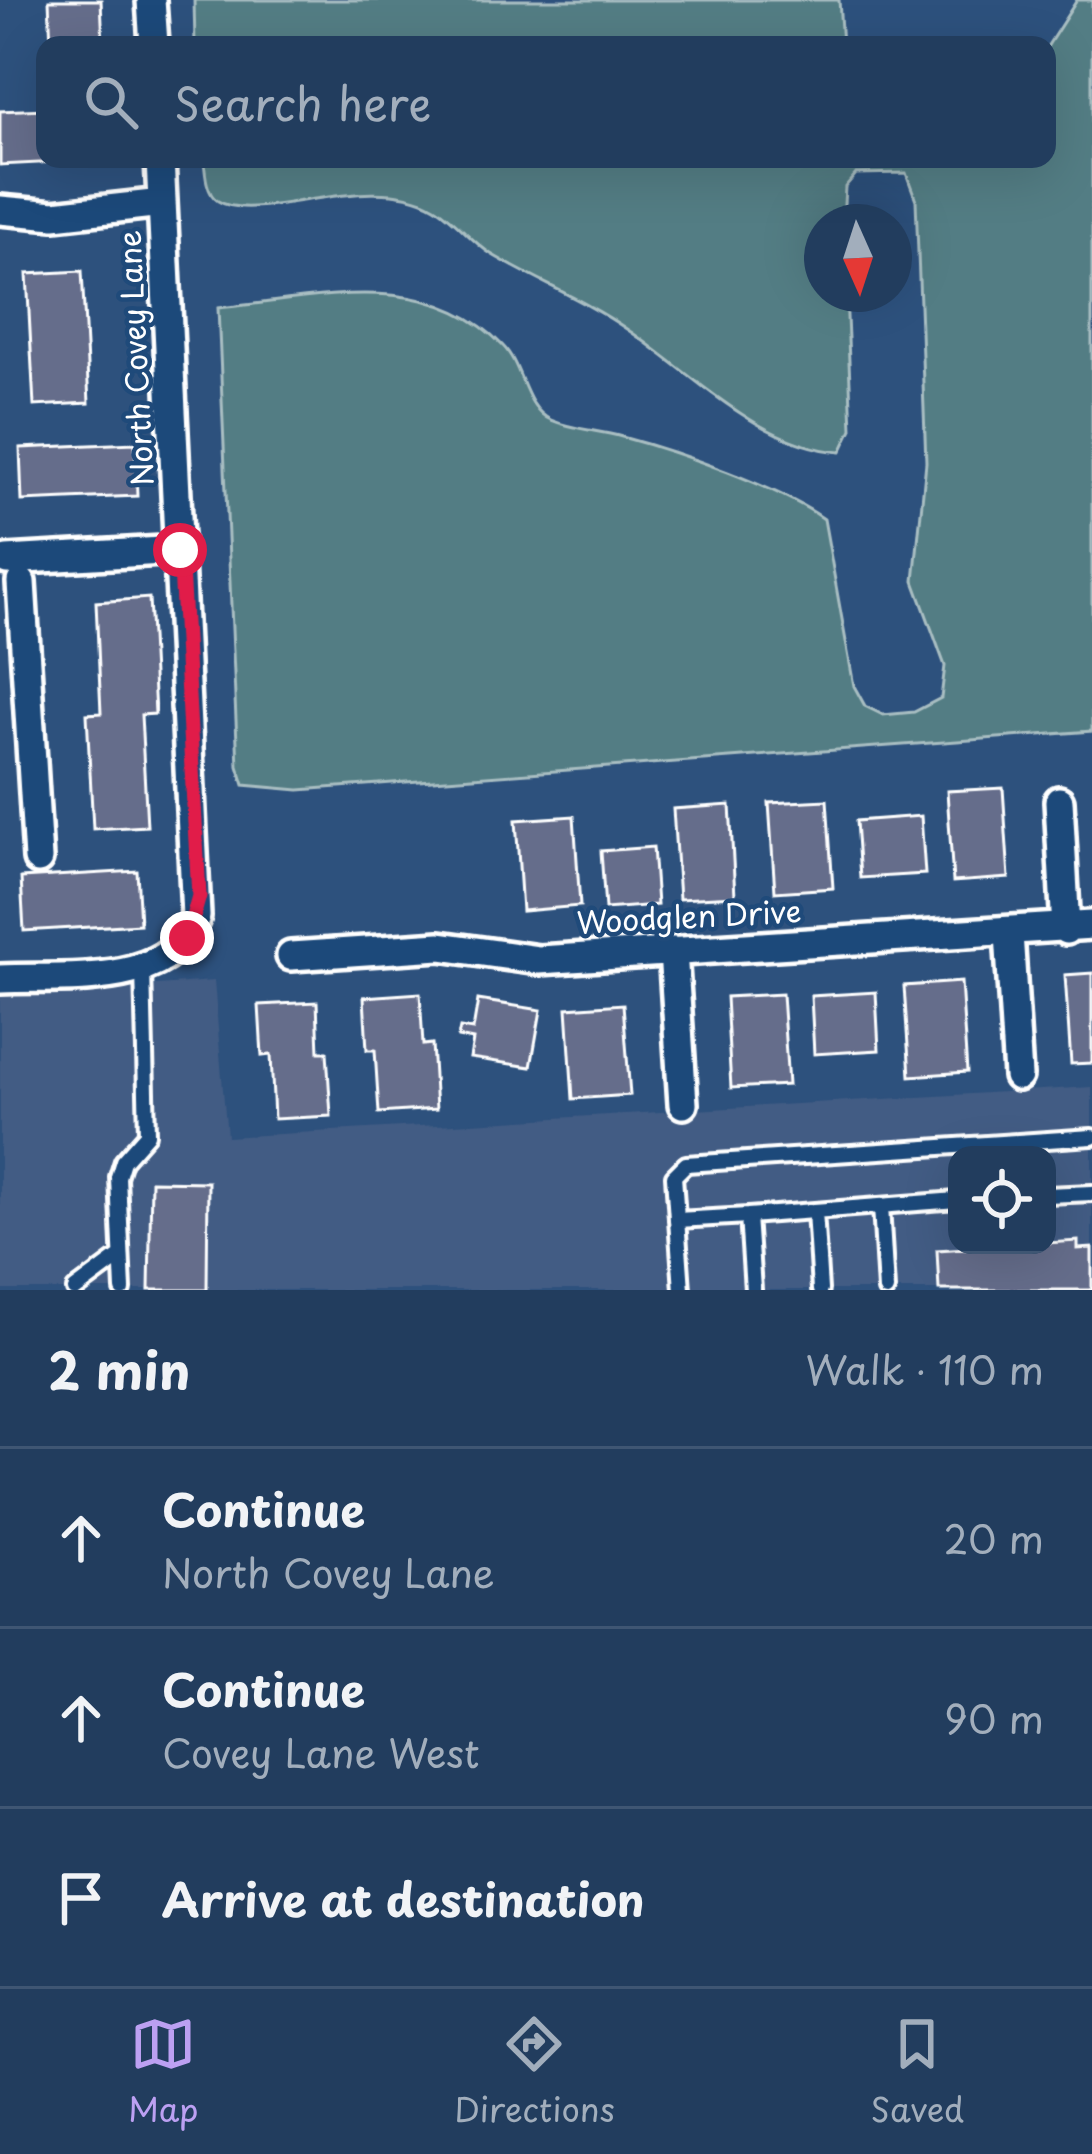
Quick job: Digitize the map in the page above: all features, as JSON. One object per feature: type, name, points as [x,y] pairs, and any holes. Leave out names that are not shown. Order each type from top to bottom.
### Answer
[{"type":"street","points":[[151,0],[153,36]]},
{"type":"street","name":"North Covey Lane","points":[[143,969],[180,946],[198,906],[160,168]]},
{"type":"street","points":[[0,210],[54,214],[162,203]]},
{"type":"street","points":[[38,859],[7,574],[180,550]]},
{"type":"street","points":[[1059,801],[1079,928]]},
{"type":"street","name":"Woodglen Drive","points":[[291,956],[440,946],[538,960],[1079,928]]},
{"type":"street","points":[[1009,933],[1018,1076]]},
{"type":"street","points":[[673,951],[683,1104]]},
{"type":"street","points":[[0,979],[143,969]]},
{"type":"lane","points":[[123,1290],[118,1177],[124,1161],[147,1134],[143,969]]},
{"type":"lane","points":[[1011,1146],[1092,1137]]},
{"type":"lane","points":[[682,1290],[674,1176],[686,1164],[948,1151]]},
{"type":"lane","points":[[1056,1195],[1092,1193]]},
{"type":"lane","points":[[677,1220],[948,1201]]},
{"type":"lane","points":[[881,1205],[886,1290]]},
{"type":"lane","points":[[814,1210],[820,1290]]},
{"type":"lane","points":[[748,1216],[753,1290]]},
{"type":"lane","points":[[75,1290],[122,1256]]},
{"type":"shaded area","points":[[214,981],[227,1137],[1092,1087],[1092,1290],[0,1290],[0,996]]},
{"type":"green space","points":[[194,0],[839,0],[841,36],[195,36]]},
{"type":"green space","points":[[1077,0],[1092,0],[1092,731],[299,790],[244,785],[238,766],[218,308],[369,294],[441,305],[473,321],[510,354],[529,397],[551,420],[699,461],[781,495],[824,519],[854,686],[865,706],[883,715],[914,712],[941,698],[945,666],[914,581],[926,462],[916,200],[906,173],[856,174],[845,187],[844,204],[804,204],[804,312],[847,312],[852,429],[841,452],[811,447],[754,422],[612,319],[491,254],[435,207],[379,193],[236,207],[211,193],[205,168],[1056,168],[1056,36]]},
{"type":"building","points":[[49,0],[101,0],[103,36],[51,36]]},
{"type":"building","points":[[36,109],[36,163],[0,165],[0,111]]},
{"type":"building","points":[[82,271],[89,403],[34,406],[27,274]]},
{"type":"building","points":[[135,443],[137,496],[22,501],[20,448]]},
{"type":"building","points":[[149,598],[155,714],[141,715],[147,826],[93,829],[87,714],[101,713],[96,602]]},
{"type":"building","points":[[1003,788],[1009,878],[953,882],[947,791]]},
{"type":"building","points":[[827,800],[833,888],[775,892],[769,803]]},
{"type":"building","points":[[730,805],[735,896],[679,899],[673,809]]},
{"type":"building","points":[[574,816],[580,906],[522,911],[516,820]]},
{"type":"building","points":[[921,816],[925,874],[860,878],[856,821]]},
{"type":"building","points":[[653,847],[657,905],[605,909],[601,851]]},
{"type":"building","points":[[137,871],[140,924],[24,931],[21,878]]},
{"type":"building","points":[[1092,973],[1092,1063],[1071,1064],[1065,975]]},
{"type":"building","points":[[961,982],[967,1072],[910,1076],[904,986]]},
{"type":"building","points":[[876,992],[879,1050],[814,1054],[811,996]]},
{"type":"building","points":[[420,993],[423,1045],[432,1044],[436,1109],[379,1113],[375,1050],[367,1050],[364,997]]},
{"type":"building","points":[[782,994],[788,1085],[731,1088],[726,997]]},
{"type":"building","points":[[478,1000],[541,1010],[531,1067],[470,1058],[473,1040],[458,1037],[460,1028],[473,1030]]},
{"type":"building","points":[[317,1002],[319,1052],[327,1052],[331,1116],[274,1119],[271,1055],[262,1056],[259,1005]]},
{"type":"building","points":[[623,1004],[630,1095],[573,1099],[567,1008]]},
{"type":"building","points":[[151,1181],[208,1182],[207,1290],[149,1290]]},
{"type":"building","points":[[1078,1241],[1078,1249],[1092,1248],[1092,1290],[939,1290],[937,1250],[948,1249],[948,1254],[1056,1254],[1056,1242]]},
{"type":"route","points":[[180,550],[199,896],[187,938]]}]
